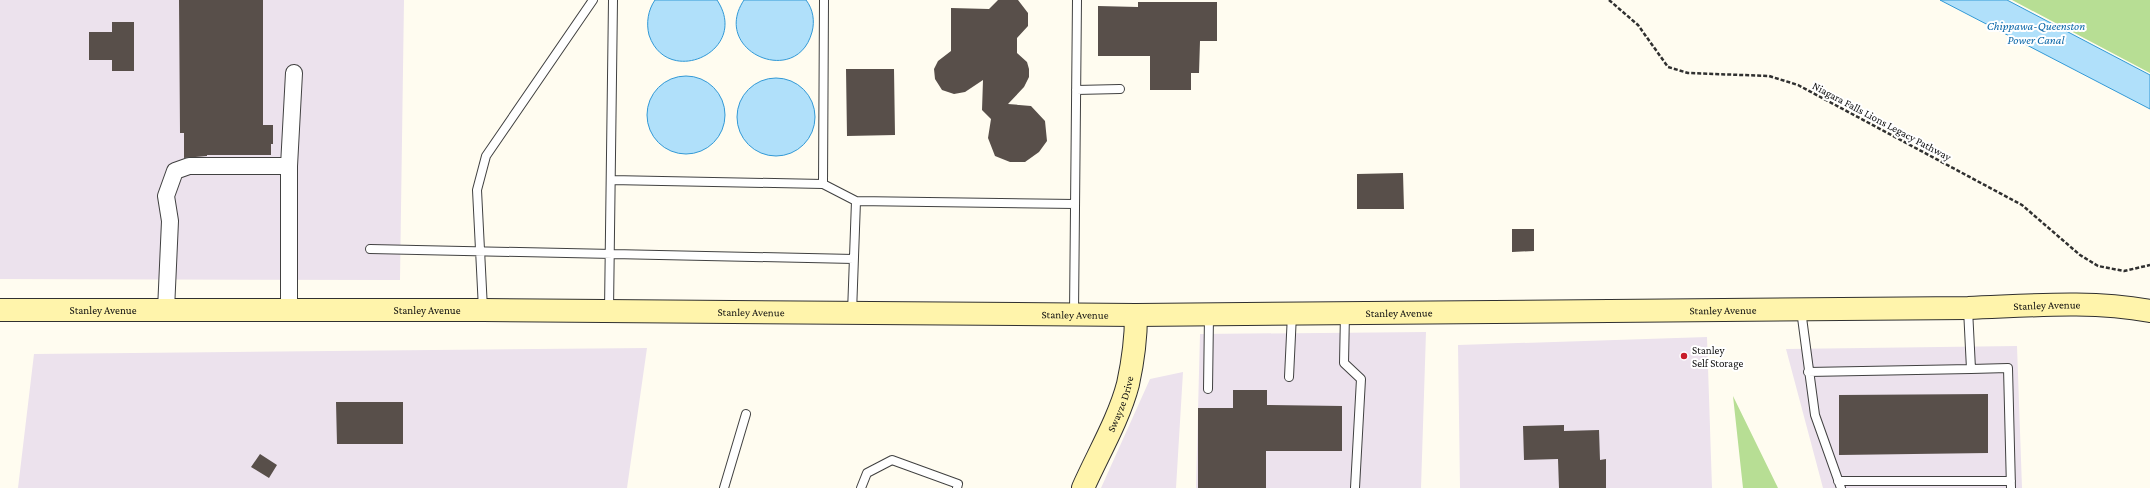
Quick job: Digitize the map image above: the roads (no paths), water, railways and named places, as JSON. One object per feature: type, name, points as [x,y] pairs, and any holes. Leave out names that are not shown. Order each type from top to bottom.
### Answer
[{"type":"main road","name":"Stanley Avenue","points":[[0,310],[483,310],[1136,315],[1968,308],[2079,305],[2129,307],[2150,311]]},
{"type":"main road","name":"Swayze Drive","points":[[1083,488],[1128,386],[1136,337],[1136,315]]},
{"type":"street","points":[[289,310],[289,166],[294,73]]},
{"type":"street","points":[[166,310],[170,221],[166,196],[175,171],[189,166],[289,166]]},
{"type":"lane","points":[[483,310],[477,190],[486,156],[593,0]]},
{"type":"lane","points":[[609,311],[613,0]]},
{"type":"lane","points":[[824,0],[824,184]]},
{"type":"lane","points":[[1074,314],[1077,0]]},
{"type":"lane","points":[[1076,90],[1120,89]]},
{"type":"lane","points":[[611,180],[824,184],[856,201],[1075,204]]},
{"type":"lane","points":[[852,314],[856,201]]},
{"type":"lane","points":[[370,249],[854,259]]},
{"type":"lane","points":[[1968,308],[1971,369]]},
{"type":"lane","points":[[1801,309],[1808,372],[1815,414],[1839,485],[2011,484],[2008,368],[1808,372]]},
{"type":"lane","points":[[1345,313],[1344,363],[1361,379],[1355,488]]},
{"type":"lane","points":[[1208,389],[1209,314]]},
{"type":"lane","points":[[1289,377],[1292,314]]},
{"type":"lane","points":[[724,488],[746,414]]},
{"type":"lane","points":[[861,488],[867,473],[892,460],[958,484],[957,488]]},
{"type":"water","points":[[655,0],[717,0],[725,18],[723,35],[715,48],[702,57],[687,61],[672,59],[658,51],[649,35],[648,26],[649,12]]},
{"type":"water","points":[[744,0],[806,0],[812,11],[813,24],[812,32],[803,49],[790,58],[775,60],[760,56],[747,48],[738,35],[737,18]]},
{"type":"water","name":"Chippawa-Queenston Power Canal","points":[[1940,0],[2007,0],[2150,75],[2150,109]]},
{"type":"water","points":[[686,76],[701,79],[713,88],[722,100],[725,115],[722,130],[713,142],[701,151],[686,154],[671,151],[659,142],[650,130],[647,115],[650,100],[659,88],[671,79]]},
{"type":"water","points":[[776,78],[791,81],[803,90],[812,102],[815,117],[812,132],[803,144],[791,153],[776,156],[761,153],[749,144],[740,132],[737,117],[740,102],[749,90],[761,81]]},
{"type":"place","name":"Stanley Self Storage","points":[[1684,356]]}]
